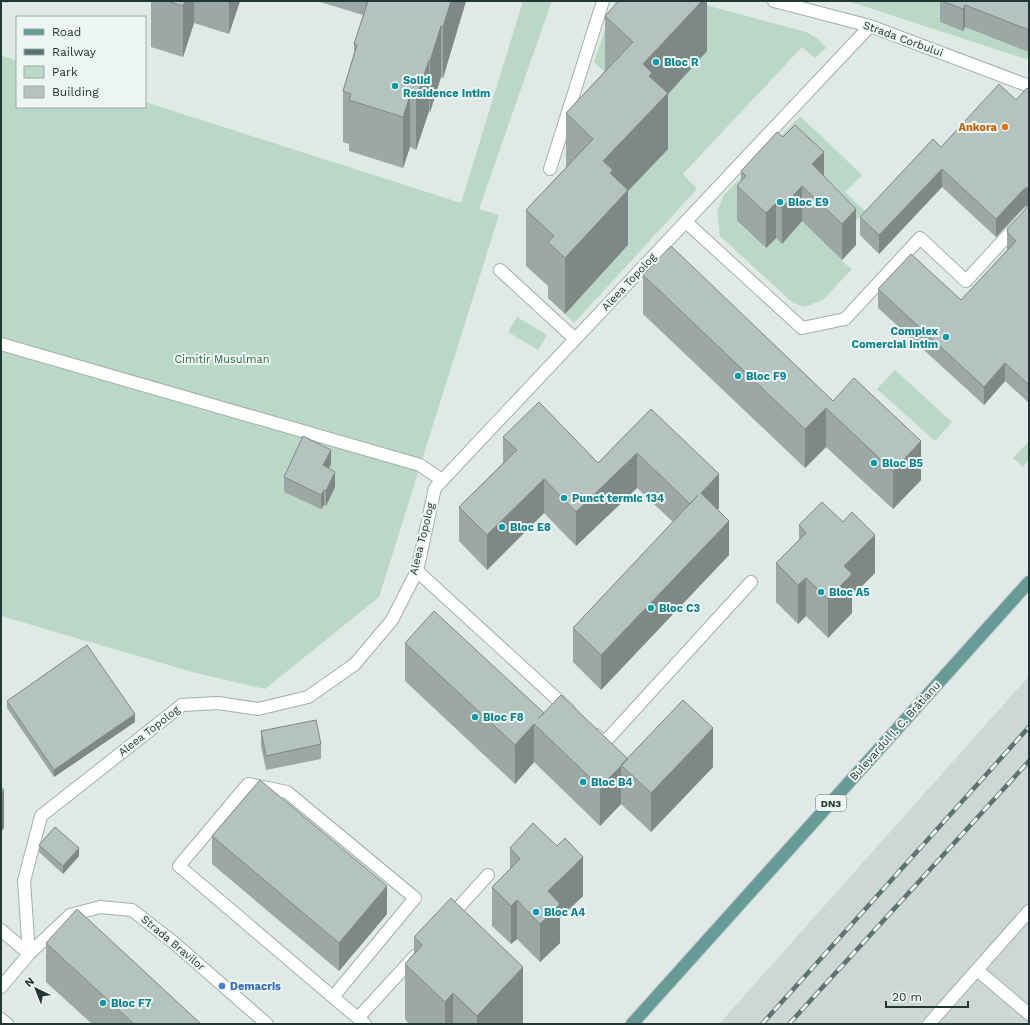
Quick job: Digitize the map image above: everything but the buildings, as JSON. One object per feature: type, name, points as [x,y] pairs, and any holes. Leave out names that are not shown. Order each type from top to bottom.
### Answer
[{"type":"main road","name":"Bulevardul I. C. Brătianu","points":[[632,1024],[1029,582]]},
{"type":"street","points":[[550,169],[604,1]]},
{"type":"street","name":"Strada Corbului","points":[[774,1],[870,26],[1029,86]]},
{"type":"street","name":"Aleea Topolog","points":[[29,954],[24,881],[41,816],[182,705],[218,703],[258,709],[308,697],[355,664],[392,620],[417,571],[435,488],[870,26]]},
{"type":"street","points":[[686,222],[802,328],[845,319],[920,238],[966,281],[1029,212]]},
{"type":"street","points":[[500,270],[575,339]]},
{"type":"street","points":[[1,344],[420,466],[442,480]]},
{"type":"street","points":[[417,571],[575,716]]},
{"type":"street","points":[[587,726],[604,743],[751,582]]},
{"type":"street","points":[[334,997],[415,898],[287,792],[248,784],[179,866],[362,1021],[424,946]]},
{"type":"street","points":[[440,929],[488,875]]},
{"type":"street","name":"Strada Bravilor","points":[[1,987],[29,954],[70,915],[100,907],[132,910],[173,942],[267,1024]]},
{"type":"street","points":[[929,1024],[1029,911]]},
{"type":"street","points":[[1,930],[29,954]]},
{"type":"street","points":[[977,970],[1029,1014]]},
{"type":"street","points":[[1,1019],[7,1024]]},
{"type":"shaded area","points":[[1029,676],[1029,1024],[719,1024]]},
{"type":"green space","name":"Cimitir Musulman","points":[[523,1],[546,1],[551,3],[479,209],[499,215],[379,597],[265,689],[196,673],[1,616],[1,55],[16,61],[16,108],[146,108],[146,102],[461,203]]},
{"type":"green space","points":[[615,1],[690,1],[806,32],[818,39],[826,48],[815,58],[802,47],[683,174],[697,189],[574,323],[565,314],[628,246],[605,72],[594,62]]},
{"type":"green space","points":[[848,1],[1029,1],[1029,60]]},
{"type":"green space","points":[[800,116],[862,175],[845,192],[865,211],[844,233],[841,260],[852,269],[824,299],[805,307],[793,303],[720,236],[717,211],[724,195]],"holes":[[[737,222],[792,232],[782,244],[776,238],[765,248]]]},
{"type":"green space","points":[[517,317],[547,335],[538,350],[508,332]]},
{"type":"green space","points":[[895,370],[952,422],[935,441],[877,389]]},
{"type":"green space","points":[[1029,441],[1029,460],[1023,467],[1013,458]]},
{"type":"railway","points":[[762,1024],[1029,727]]},
{"type":"railway","points":[[789,1024],[1029,761]]},
{"type":"place","name":"Bloc R","points":[[656,62]]},
{"type":"place","name":"Solid Residence Intim","points":[[395,86]]},
{"type":"place","name":"Ankora","points":[[1005,127]]},
{"type":"place","name":"Bloc E9","points":[[780,202]]},
{"type":"place","name":"Complex Comercial Intim","points":[[946,337]]},
{"type":"place","name":"Bloc F9","points":[[738,376]]},
{"type":"place","name":"Bloc B5","points":[[874,463]]},
{"type":"place","name":"Punct termic 134","points":[[564,498]]},
{"type":"place","name":"Bloc E8","points":[[502,527]]},
{"type":"place","name":"Bloc A5","points":[[821,592]]},
{"type":"place","name":"Bloc C3","points":[[651,608]]},
{"type":"place","name":"Bloc F8","points":[[475,717]]},
{"type":"place","name":"Bloc B4","points":[[583,782]]},
{"type":"place","name":"Bloc A4","points":[[536,912]]},
{"type":"place","name":"Demacris","points":[[222,986]]},
{"type":"place","name":"Bloc F7","points":[[103,1003]]}]
